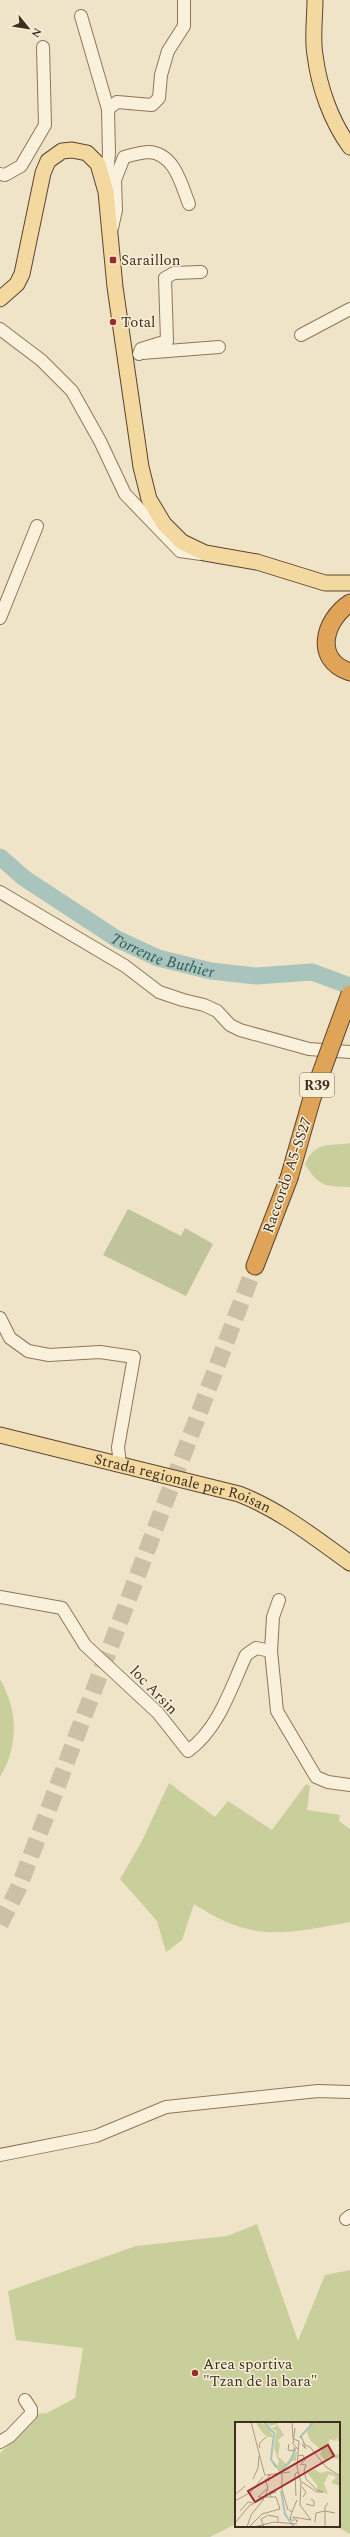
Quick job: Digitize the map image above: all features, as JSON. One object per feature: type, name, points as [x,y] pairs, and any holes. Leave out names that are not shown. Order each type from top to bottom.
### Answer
[{"type":"highway","points":[[350,603],[340,609],[331,622],[326,634],[327,648],[334,662],[350,672]]},
{"type":"highway","name":"Raccordo A5-SS27","points":[[255,1266],[289,1178],[312,1098],[350,994]]},
{"type":"main road","points":[[315,0],[314,54],[320,79],[337,126],[350,147]]},
{"type":"main road","points":[[2,295],[17,284],[26,261],[43,173],[48,161],[62,151],[72,150],[86,153],[98,164],[106,192],[111,237],[132,355],[141,467],[149,499],[156,513],[174,535],[204,553],[257,562],[325,583],[350,583]]},
{"type":"main road","name":"Strada regionale per Roisan","points":[[0,1435],[239,1494],[261,1503],[298,1525],[350,1563]]},
{"type":"street","points":[[108,109],[117,102],[152,105],[160,98],[161,75],[168,51],[184,26],[184,0]]},
{"type":"street","points":[[81,16],[108,109],[109,153],[106,192]]},
{"type":"street","points":[[0,174],[5,175],[21,166],[45,125],[43,47]]},
{"type":"street","points":[[111,237],[116,210],[115,180],[124,157],[150,152],[168,160],[176,172],[189,204]]},
{"type":"street","points":[[132,355],[141,349],[167,341],[165,278],[174,273],[201,272]]},
{"type":"street","points":[[301,335],[350,309]]},
{"type":"street","points":[[0,329],[41,360],[72,391],[100,442],[125,494],[180,550],[193,554],[204,553]]},
{"type":"street","points":[[132,355],[219,347]]},
{"type":"street","points":[[0,618],[37,526]]},
{"type":"street","points":[[0,892],[125,966],[160,992],[204,1005],[217,1011],[230,1025],[240,1030],[309,1049],[350,1052]]},
{"type":"street","points":[[0,1318],[10,1338],[28,1351],[49,1355],[100,1352],[134,1357],[118,1447],[120,1465]]},
{"type":"street","name":"loc Arsin","points":[[0,1597],[62,1608],[85,1645],[158,1713],[188,1751],[204,1740],[214,1726],[246,1655],[256,1648],[271,1651]]},
{"type":"street","points":[[279,1600],[273,1617],[271,1651],[277,1711],[281,1720],[316,1776],[328,1782],[350,1785]]},
{"type":"street","points":[[0,2155],[96,2136],[166,2107],[318,2091],[350,2092]]},
{"type":"street","points":[[0,2442],[10,2436],[31,2414],[31,2409],[25,2400]]},
{"type":"green space","points":[[350,1143],[350,1187],[323,1184],[314,1177],[305,1164],[309,1156],[319,1148],[329,1145]]},
{"type":"green space","points":[[128,1209],[181,1236],[185,1228],[213,1244],[186,1296],[103,1255]]},
{"type":"green space","points":[[0,1679],[10,1703],[14,1728],[11,1753],[0,1777]]},
{"type":"green space","points":[[169,1783],[215,1817],[228,1801],[272,1830],[306,1784],[310,1786],[307,1810],[340,1815],[339,1821],[350,1829],[350,1922],[306,1930],[269,1932],[252,1930],[234,1925],[194,1904],[182,1940],[166,1952],[157,1921],[120,1879],[141,1843]]},
{"type":"green space","name":"Area sportiva \"Tzan de la bara\"","points":[[257,2224],[298,2341],[325,2275],[350,2270],[350,2534],[338,2527],[340,2527],[340,2422],[235,2422],[235,2524],[210,2537],[0,2537],[0,2453],[20,2434],[35,2414],[47,2413],[75,2398],[83,2348],[16,2340],[8,2291],[136,2246],[227,2236]]},
{"type":"waterway","name":"Torrente Buthier","points":[[0,857],[24,878],[117,939],[158,958],[211,971],[256,976],[312,972],[350,986]]},
{"type":"tunnel","points":[[0,1924],[19,1887],[255,1266]]},
{"type":"place","name":"Saraillon","points":[[113,260]]},
{"type":"place","name":"Total","points":[[113,322]]},
{"type":"place","name":"Area sportiva \"Tzan de la bara\"","points":[[195,2373]]}]
